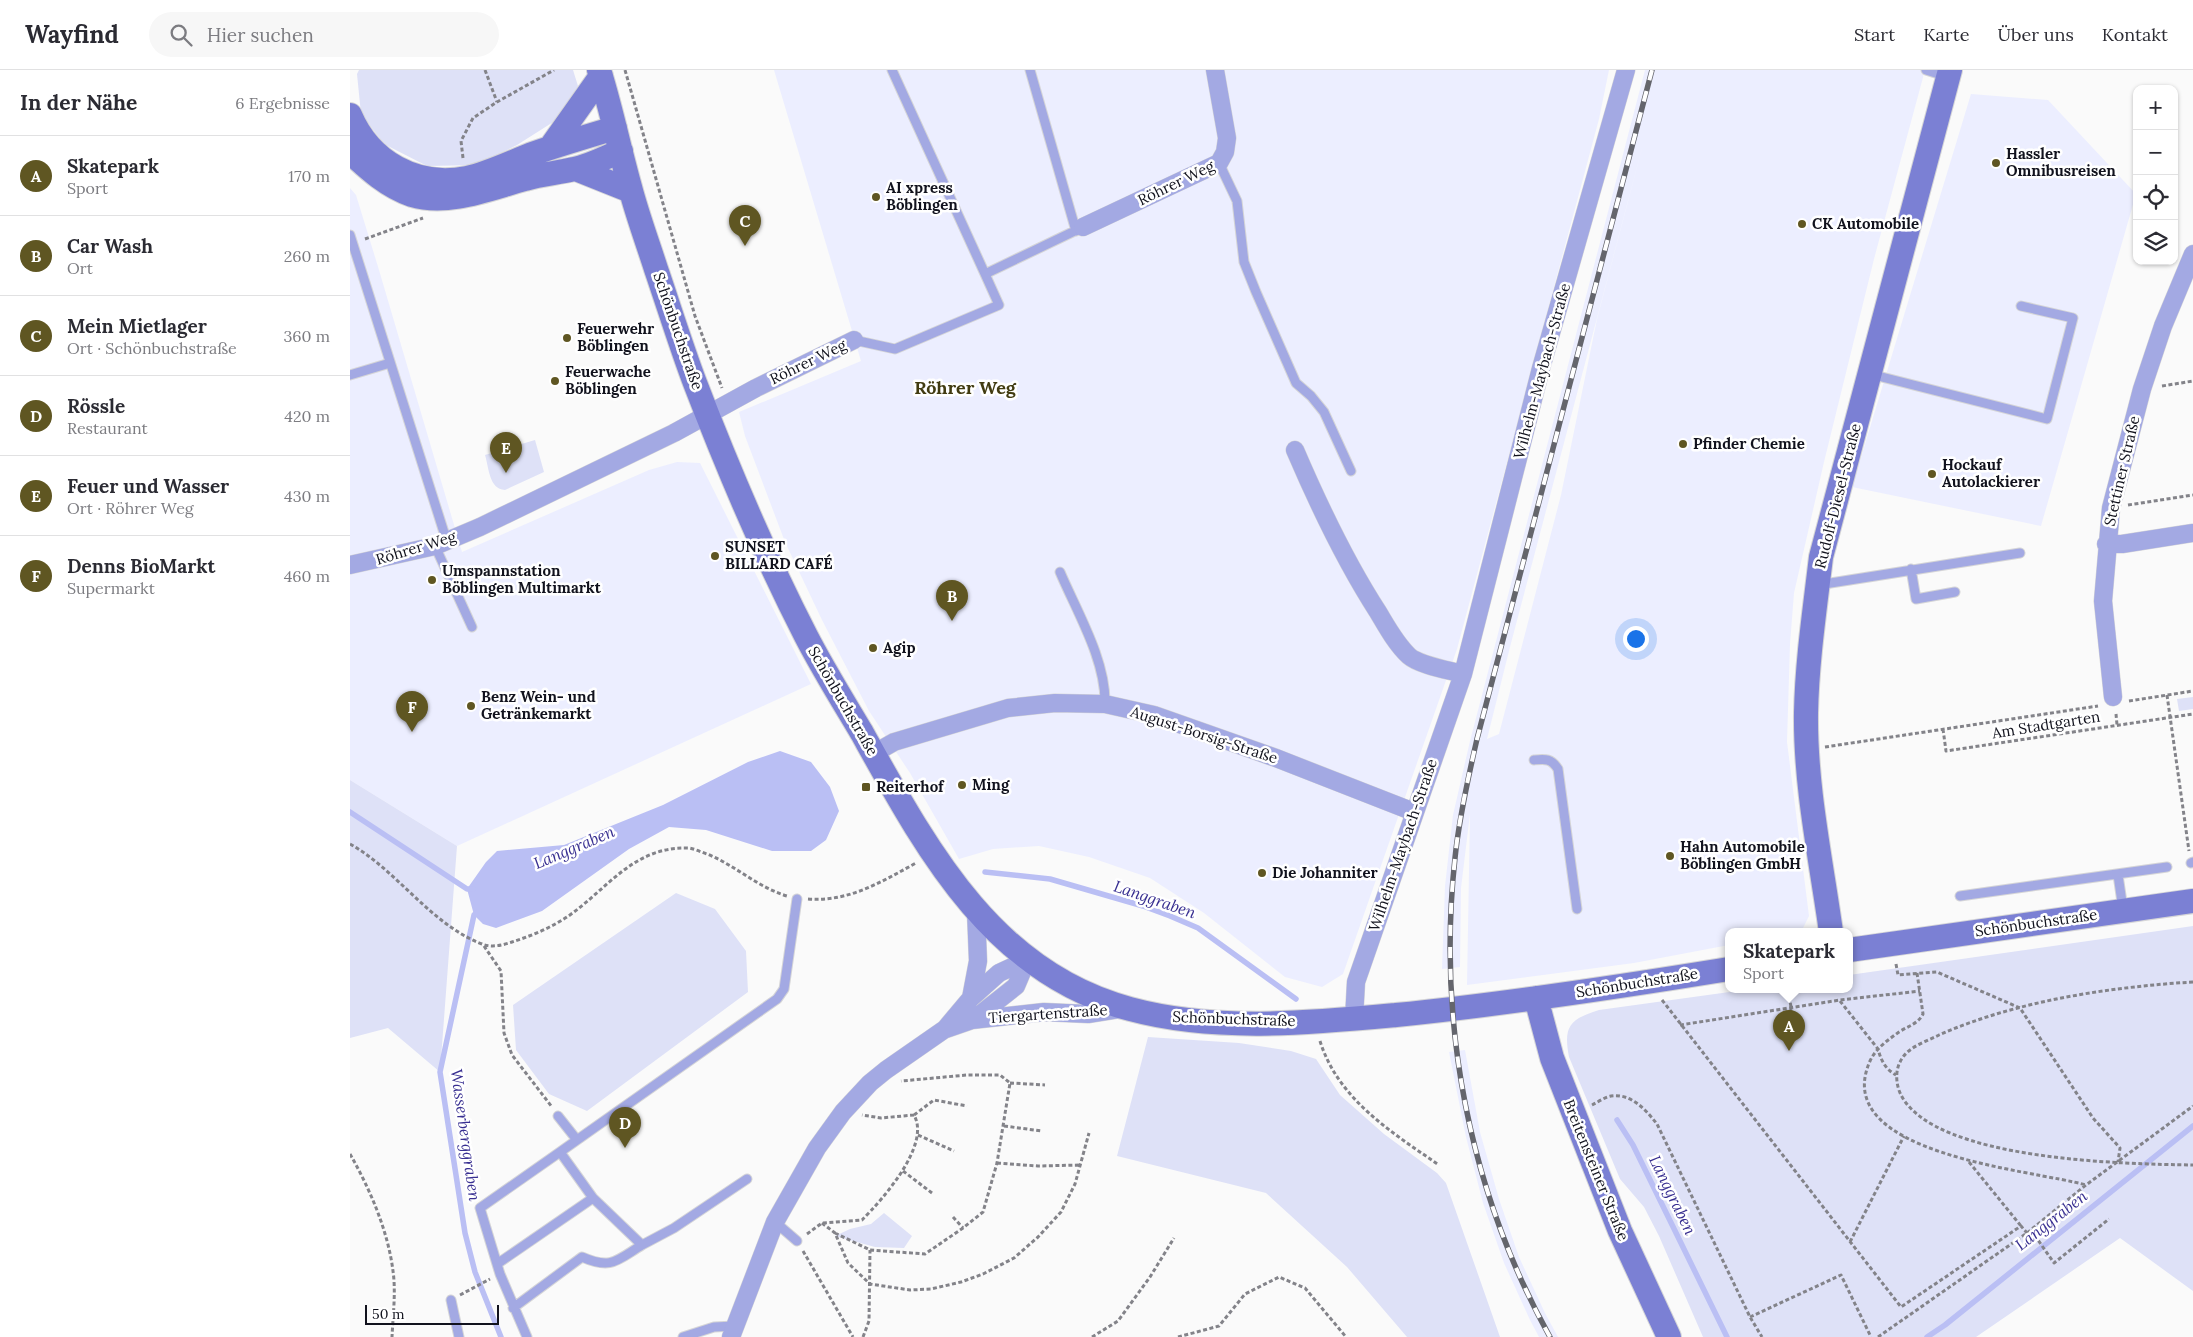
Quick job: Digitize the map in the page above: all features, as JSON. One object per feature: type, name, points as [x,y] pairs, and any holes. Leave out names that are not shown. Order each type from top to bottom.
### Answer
[{"type":"street","name":"Röhrer Weg","points":[[1079,229],[1219,163],[1225,152],[1227,138],[1215,70]]},
{"type":"street","name":"Wilhelm-Maybach-Straße","points":[[1354,1019],[1356,982],[1463,674],[1541,368],[1626,70]]},
{"type":"street","name":"Schönbuchstraße","points":[[600,73],[631,190],[689,366],[717,408],[745,507],[807,638],[873,754],[934,854],[976,912],[1027,960],[1090,995],[1125,1008],[1153,1015],[1208,1021],[1254,1023],[1313,1022],[1480,1007],[1725,970]]},
{"type":"street","points":[[550,148],[600,73]]},
{"type":"street","name":"Rudolf-Diesel-Straße","points":[[1830,928],[1807,750],[1806,712],[1812,634],[1821,557],[1950,73]]},
{"type":"street","points":[[350,115],[369,147],[384,161],[400,171],[419,178],[441,181],[467,178],[550,148],[615,128]]},
{"type":"street","points":[[350,152],[394,188],[414,196],[443,198],[480,192],[527,178],[576,169],[620,151]]},
{"type":"street","points":[[576,169],[631,190]]},
{"type":"street","name":"Stettiner Straße","points":[[2114,701],[2103,601],[2110,508],[2142,389],[2163,326],[2193,254]]},
{"type":"street","name":"Röhrer Weg","points":[[350,566],[441,544],[674,433],[717,408],[854,340]]},
{"type":"street","points":[[1295,450],[1324,517],[1350,569],[1396,640],[1410,657],[1438,668],[1463,674]]},
{"type":"street","points":[[2106,544],[2122,544],[2193,532]]},
{"type":"street","name":"August-Borsig-Straße","points":[[873,754],[894,742],[1008,708],[1048,703],[1104,704],[1154,715],[1276,758],[1414,812]]},
{"type":"street","name":"Schönbuchstraße","points":[[1853,949],[2193,901]]},
{"type":"street","name":"Tiergartenstraße","points":[[971,998],[978,961],[976,912]]},
{"type":"street","name":"Tiergartenstraße","points":[[946,1029],[971,998],[998,973],[1027,960]]},
{"type":"street","name":"Tiergartenstraße","points":[[972,1020],[1016,986],[1027,960]]},
{"type":"street","name":"Breitensteiner Straße","points":[[1536,998],[1552,1058],[1620,1231],[1669,1337]]},
{"type":"street","name":"Tiergartenstraße","points":[[733,1332],[775,1222],[817,1148],[843,1112],[870,1083],[946,1029],[972,1020],[1044,1012],[1088,1014],[1125,1008]]},
{"type":"lane","points":[[892,70],[985,274]]},
{"type":"lane","points":[[1030,70],[1079,229]]},
{"type":"lane","points":[[1926,70],[1950,73]]},
{"type":"lane","points":[[1219,163],[1237,202],[1244,262],[1256,292],[1296,383],[1311,396],[1324,412],[1351,470]]},
{"type":"lane","name":"Röhrer Weg","points":[[854,340],[895,348],[999,305],[985,274],[1079,229]]},
{"type":"lane","points":[[351,239],[390,363],[441,544],[472,627]]},
{"type":"lane","points":[[1869,374],[2047,419],[2073,318],[2021,306]]},
{"type":"lane","points":[[350,375],[390,363]]},
{"type":"lane","points":[[1818,585],[2020,553]]},
{"type":"lane","points":[[1911,569],[1916,599],[1955,592]]},
{"type":"lane","points":[[1060,572],[1100,666],[1105,686],[1104,704]]},
{"type":"lane","points":[[1534,760],[1547,759],[1554,762],[1558,769],[1577,909]]},
{"type":"lane","points":[[1960,896],[2167,867]]},
{"type":"lane","points":[[2118,875],[2124,910]]},
{"type":"lane","points":[[527,1337],[513,1308],[480,1208],[777,1000],[784,989],[797,899]]},
{"type":"lane","points":[[558,1116],[577,1140]]},
{"type":"lane","points":[[560,1152],[593,1198],[642,1245]]},
{"type":"lane","points":[[513,1308],[582,1257],[597,1263],[608,1264],[674,1228],[747,1179]]},
{"type":"lane","points":[[497,1264],[593,1198]]},
{"type":"lane","points":[[775,1222],[797,1241]]},
{"type":"lane","points":[[451,1300],[459,1337]]},
{"type":"lane","points":[[683,1337],[714,1327],[733,1332]]},
{"type":"path","points":[[486,70],[498,102]]},
{"type":"path","points":[[464,166],[461,142],[473,118],[554,70]]},
{"type":"path","points":[[625,70],[695,316],[717,408]]},
{"type":"path","points":[[351,239],[424,218]]},
{"type":"path","points":[[2142,389],[2193,381]]},
{"type":"path","points":[[2110,508],[2193,495]]},
{"type":"path","name":"Am Stadtgarten","points":[[1807,750],[2114,701],[2193,692]]},
{"type":"path","points":[[2167,695],[2192,862]]},
{"type":"path","name":"Am Stadtgarten","points":[[1942,729],[1946,751],[2193,714]]},
{"type":"path","points":[[350,844],[454,929],[484,945],[500,946],[542,931],[568,916],[625,869],[662,849],[691,848],[724,861],[761,886],[797,899],[843,898],[864,891],[934,854]]},
{"type":"path","points":[[484,945],[502,971],[504,1033],[512,1055],[558,1116]]},
{"type":"path","points":[[2086,1185],[1969,1162],[1929,1148],[1904,1136],[1881,1120],[1868,1104],[1865,1084],[1870,1061],[1878,1049],[1920,1020],[1924,1008],[1917,973],[1937,972],[2020,1008],[2093,1118],[2120,1148],[2118,1162]]},
{"type":"path","points":[[1648,982],[1901,1307],[2021,1226]]},
{"type":"path","points":[[2193,982],[2124,988],[2020,1008],[1973,1021],[1906,1052],[1899,1063],[1896,1075],[1899,1091],[1906,1105],[1918,1116],[1935,1127],[1964,1138],[2004,1148],[2070,1160],[2193,1165]]},
{"type":"path","points":[[1680,1025],[1840,1000],[1920,991]]},
{"type":"path","points":[[1789,993],[1791,1007],[1790,1023]]},
{"type":"path","points":[[1840,1000],[1878,1049],[1888,1070],[1896,1075]]},
{"type":"path","points":[[1313,1022],[1323,1052],[1339,1082],[1350,1095],[1368,1112],[1439,1165]]},
{"type":"path","points":[[870,1083],[967,1075],[1000,1075],[1010,1083],[1045,1085]]},
{"type":"path","points":[[822,1223],[835,1234],[870,1250],[925,1254],[963,1228],[983,1212],[1004,1126],[1010,1083]]},
{"type":"path","points":[[1574,1114],[1611,1096],[1626,1098],[1643,1106],[1657,1124],[1750,1317],[1762,1337]]},
{"type":"path","points":[[880,1118],[914,1114],[934,1100],[968,1106]]},
{"type":"path","points":[[1878,1337],[2027,1233],[2086,1185],[2193,1106]]},
{"type":"path","points":[[853,1337],[797,1241],[822,1223],[862,1220],[879,1204],[903,1171],[918,1135],[919,1123],[914,1114]]},
{"type":"path","points":[[1004,1126],[1042,1131]]},
{"type":"path","points":[[835,1234],[848,1263],[870,1284],[910,1290],[931,1289],[983,1274],[1014,1258],[1038,1237],[1061,1212],[1076,1184],[1090,1133]]},
{"type":"path","points":[[918,1135],[954,1151]]},
{"type":"path","points":[[1850,1242],[1904,1136]]},
{"type":"path","points":[[350,1154],[376,1209],[393,1270],[392,1337]]},
{"type":"path","points":[[1969,1162],[2027,1233]]},
{"type":"path","points":[[996,1163],[1038,1166],[1081,1165]]},
{"type":"path","points":[[903,1171],[932,1193]]},
{"type":"path","points":[[953,1217],[963,1228]]},
{"type":"path","points":[[2031,1230],[2054,1263],[2109,1219]]},
{"type":"path","points":[[1092,1337],[1118,1321],[1150,1277],[1174,1238]]},
{"type":"path","points":[[864,1337],[869,1321],[870,1250]]},
{"type":"path","points":[[1750,1317],[1841,1274],[1871,1337]]},
{"type":"path","points":[[1178,1337],[1219,1326],[1245,1294],[1279,1277],[1304,1288],[1346,1337]]},
{"type":"path","points":[[467,1292],[488,1280]]},
{"type":"shaded area","points":[[359,70],[573,70],[578,86],[558,119],[517,145],[477,165],[427,166],[384,144],[361,114],[357,74]]},
{"type":"shaded area","points":[[774,70],[1609,70],[1599,119],[1457,649],[1343,974],[1322,987],[1285,977],[1204,913],[1150,878],[1089,857],[1039,846],[993,849],[959,859],[910,773],[869,711],[822,620],[785,542],[745,436],[739,412],[861,361]]},
{"type":"shaded area","points":[[1645,70],[1925,70],[1874,259],[1794,593],[1790,644],[1787,742],[1809,916],[1803,928],[1725,928],[1725,946],[1634,963],[1467,985],[1470,814],[1461,888],[1460,967],[1442,969],[1445,886],[1453,815],[1470,741]],"holes":[[[1651,114],[1597,319],[1561,495],[1499,734],[1487,739],[1510,647]]]},
{"type":"shaded area","points":[[1971,94],[2048,100],[2133,191],[2133,204],[2041,526],[1852,487]]},
{"type":"shaded area","points":[[350,188],[356,195],[462,552],[649,470],[677,462],[700,463],[811,684],[457,846],[350,780]]},
{"type":"shaded area","points":[[535,440],[544,472],[505,490],[496,486],[490,477],[485,455]]},
{"type":"shaded area","points":[[2193,697],[2193,709],[2179,711],[2177,699]]},
{"type":"shaded area","points":[[350,780],[457,846],[440,1072],[388,1028],[350,1038]]},
{"type":"shaded area","points":[[676,893],[715,909],[746,951],[748,992],[587,1111],[549,1094],[516,1050],[513,1005]]},
{"type":"shaded area","points":[[2193,926],[2193,1291],[2120,1238],[1976,1337],[1703,1337],[1659,1236],[1644,1207],[1620,1179],[1569,1057],[1567,1046],[1568,1031],[1575,1021],[1599,1010],[1725,993],[1853,993],[1853,974]]},
{"type":"shaded area","points":[[1148,1037],[1239,1043],[1291,1051],[1316,1059],[1340,1095],[1384,1134],[1437,1173],[1446,1183],[1500,1337],[1407,1337],[1347,1267],[1266,1193],[1117,1156]]},
{"type":"shaded area","points":[[1465,1050],[1480,1132],[1499,1199],[1519,1257],[1558,1337],[1539,1337],[1504,1263],[1483,1203],[1466,1137],[1449,1052]]},
{"type":"shaded area","points":[[884,1213],[912,1236],[904,1248],[875,1247],[835,1236],[850,1229],[871,1224]]},
{"type":"water","points":[[780,751],[811,762],[830,787],[839,811],[826,840],[811,851],[772,851],[706,830],[669,827],[629,849],[542,911],[496,928],[483,924],[474,915],[467,889],[486,862],[497,851],[564,845],[663,805],[748,762]]},
{"type":"waterway","name":"Langgraben","points":[[350,812],[467,889],[473,889]]},
{"type":"waterway","name":"Langgraben","points":[[985,872],[1050,879],[1143,906],[1170,916],[1198,928],[1296,999]]},
{"type":"waterway","name":"Wasserberggraben","points":[[479,911],[474,915],[440,1072],[465,1233],[475,1272],[501,1337]]},
{"type":"waterway","name":"Langgraben","points":[[1617,1120],[1633,1145],[1727,1337]]},
{"type":"waterway","name":"Langgraben","points":[[1927,1337],[1945,1325],[2193,1126]]},
{"type":"railway","points":[[1550,1337],[1522,1281],[1498,1224],[1480,1165],[1465,1105],[1456,1044],[1451,982],[1451,920],[1455,858],[1461,813],[1477,739],[1652,70]]},
{"type":"place","name":"Hassler Omnibusreisen","points":[[1996,163]]},
{"type":"place","name":"AI xpress Böblingen","points":[[876,197]]},
{"type":"place","name":"CK Automobile","points":[[1802,224]]},
{"type":"place","name":"Mein Mietlager","points":[[745,246]]},
{"type":"place","name":"Feuerwehr Böblingen","points":[[567,338]]},
{"type":"place","name":"Feuerwache Böblingen","points":[[555,381]]},
{"type":"place","name":"Pfinder Chemie","points":[[1683,444]]},
{"type":"place","name":"Feuer und Wasser","points":[[506,473]]},
{"type":"place","name":"Hockauf Autolackierer","points":[[1932,474]]},
{"type":"place","name":"SUNSET BILLARD CAFÉ","points":[[715,556]]},
{"type":"place","name":"Umspannstation Böblingen Multimarkt","points":[[432,580]]},
{"type":"place","name":"Car Wash","points":[[952,621]]},
{"type":"place","name":"Agip","points":[[873,648]]},
{"type":"place","name":"Benz Wein- und Getränkemarkt","points":[[471,706]]},
{"type":"place","name":"Denns BioMarkt","points":[[412,732]]},
{"type":"place","name":"Ming","points":[[962,785]]},
{"type":"place","name":"Reiterhof","points":[[866,787]]},
{"type":"place","name":"Hahn Automobile Böblingen GmbH","points":[[1670,856]]},
{"type":"place","name":"Die Johanniter","points":[[1262,873]]},
{"type":"place","name":"Skatepark","points":[[1789,1051]]},
{"type":"place","name":"Rössle","points":[[625,1148]]},
{"type":"district","name":"Röhrer Weg","points":[[965,388]]}]
